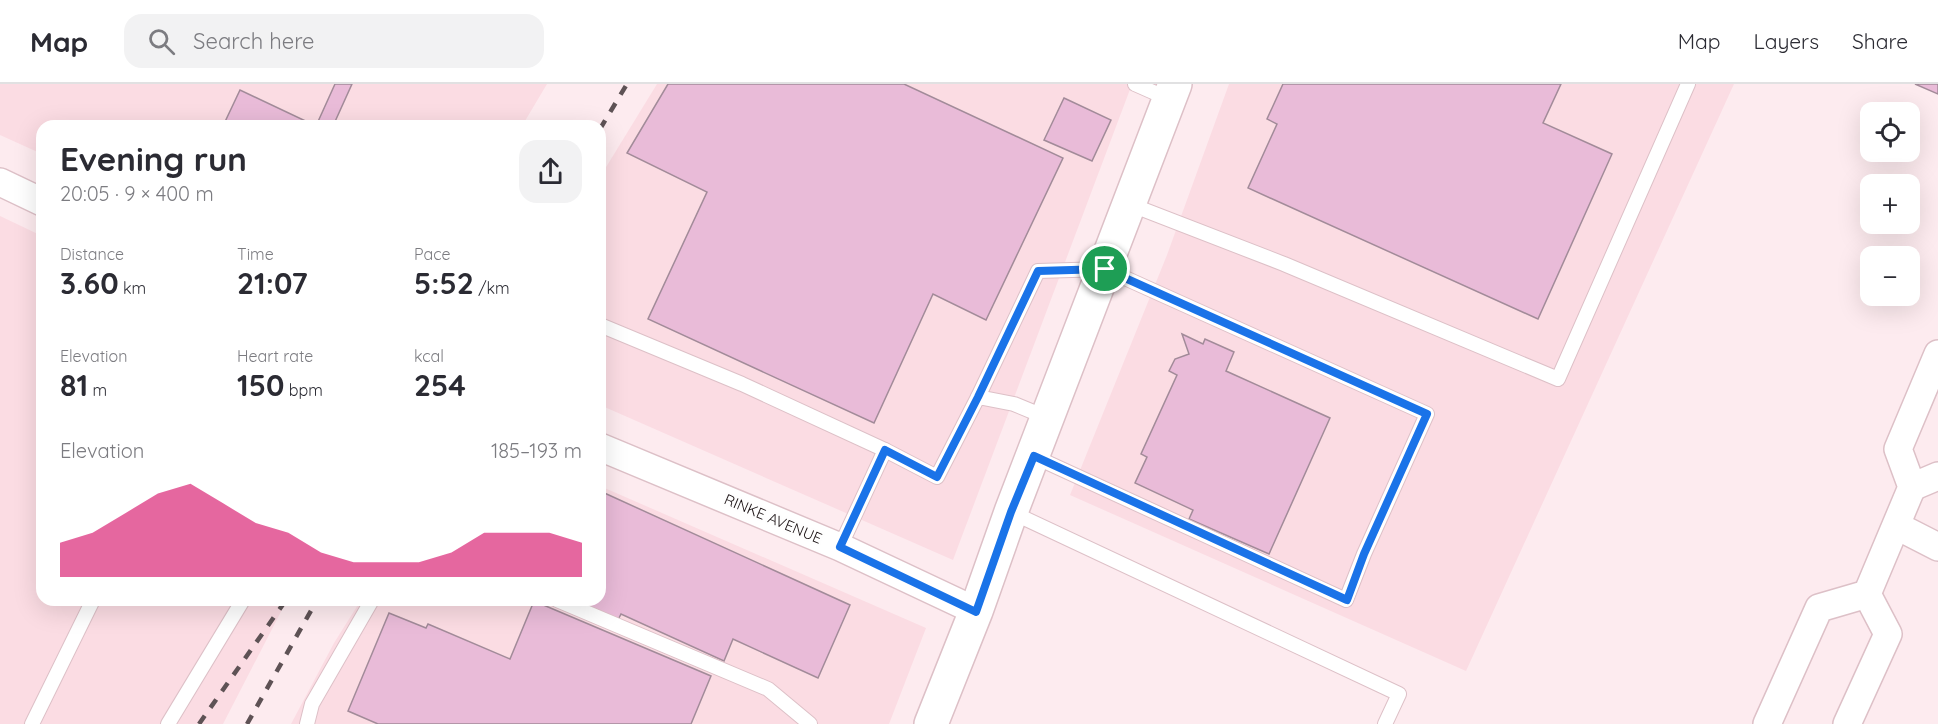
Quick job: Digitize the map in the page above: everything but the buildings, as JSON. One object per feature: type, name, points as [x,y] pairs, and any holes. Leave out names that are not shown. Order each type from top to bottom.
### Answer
[{"type":"street","points":[[931,724],[976,612],[1011,512],[1172,92]]},
{"type":"street","points":[[0,182],[36,198]]},
{"type":"street","points":[[1867,594],[1912,487],[1898,449],[1938,354]]},
{"type":"street","name":"RINKE AVENUE","points":[[606,450],[840,547],[976,612]]},
{"type":"street","points":[[1912,487],[1938,476]]},
{"type":"street","points":[[1897,525],[1938,547]]},
{"type":"street","points":[[1767,724],[1819,608],[1867,594]]},
{"type":"street","points":[[1847,724],[1888,634],[1867,594]]},
{"type":"lane","points":[[1135,84],[1172,92]]},
{"type":"lane","points":[[1130,204],[1284,264],[1558,378],[1688,84]]},
{"type":"lane","points":[[606,327],[742,384],[885,450],[937,477],[1038,271],[1105,269],[1427,414],[1364,554],[1347,600],[1034,456]]},
{"type":"lane","points":[[978,397],[1014,404],[1048,418]]},
{"type":"lane","points":[[840,547],[885,450]]},
{"type":"lane","points":[[1011,512],[1399,694],[1384,724]]},
{"type":"lane","points":[[32,724],[90,606]]},
{"type":"lane","points":[[168,724],[239,606]]},
{"type":"lane","points":[[307,724],[312,705],[369,606]]},
{"type":"lane","points":[[571,606],[768,689],[810,724]]},
{"type":"shaded area","points":[[0,84],[547,84],[526,120],[36,120],[36,151],[0,135]]},
{"type":"shaded area","points":[[657,84],[1132,84],[953,560],[606,408],[606,167]]},
{"type":"shaded area","points":[[1229,84],[1734,84],[1466,671],[1070,495],[1167,255]]},
{"type":"shaded area","points":[[0,216],[36,233],[36,606],[284,606],[223,724],[0,724]]},
{"type":"shaded area","points":[[606,489],[926,628],[889,724],[291,724],[334,643],[357,606],[606,606]]},
{"type":"railway","points":[[605,120],[627,84]]},
{"type":"railway","points":[[199,724],[282,606]]},
{"type":"railway","points":[[247,724],[314,606]]},
{"type":"route","points":[[1105,269],[1427,414],[1364,554],[1347,600],[1034,456],[1011,512],[976,612],[840,547],[885,450],[937,477],[1038,271],[1105,269]]}]
